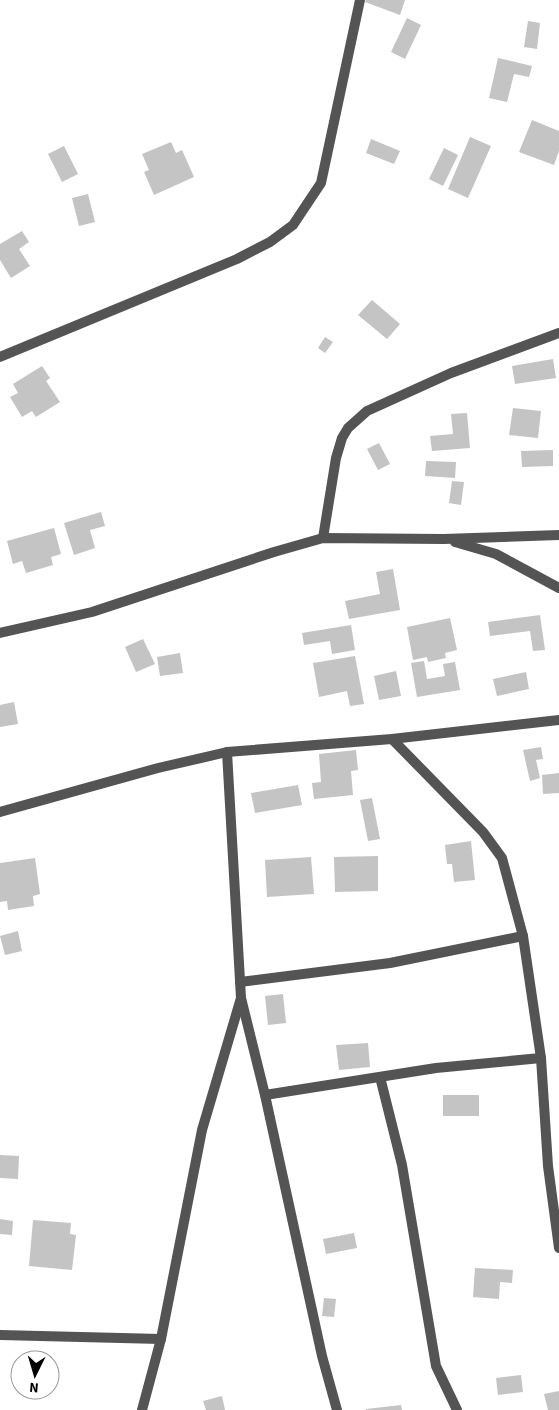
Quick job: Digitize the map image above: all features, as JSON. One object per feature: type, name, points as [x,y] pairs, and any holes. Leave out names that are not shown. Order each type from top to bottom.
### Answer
[{"type":"street","points":[[0,357],[237,259],[270,242],[293,225],[321,183],[360,0]]},
{"type":"street","points":[[323,538],[336,458],[342,438],[348,428],[366,411],[451,373],[559,333]]},
{"type":"street","points":[[0,633],[92,612],[274,552],[323,538],[444,539],[559,535]]},
{"type":"street","points":[[444,539],[496,554],[559,588]]},
{"type":"street","points":[[0,812],[158,768],[227,752],[392,739],[559,720]]},
{"type":"street","points":[[392,739],[483,832],[502,858],[523,936],[541,1058],[548,1166],[559,1248]]},
{"type":"street","points":[[227,752],[241,998],[265,1095],[322,1356],[337,1410]]},
{"type":"street","points":[[240,982],[390,963],[523,936]]},
{"type":"street","points":[[142,1410],[162,1340],[202,1130],[241,998]]},
{"type":"street","points":[[265,1095],[436,1068],[541,1058]]},
{"type":"street","points":[[380,1077],[402,1165],[436,1366],[457,1410]]},
{"type":"street","points":[[0,1335],[162,1340]]},
{"type":"building","points":[[366,0],[405,0],[400,15],[365,2]]},
{"type":"building","points":[[407,18],[421,25],[405,59],[391,52]]},
{"type":"building","points":[[528,21],[540,23],[537,49],[524,47]]},
{"type":"building","points":[[498,58],[532,66],[529,77],[514,74],[507,102],[489,98]]},
{"type":"building","points":[[532,120],[559,131],[559,151],[554,165],[519,152]]},
{"type":"building","points":[[470,137],[491,146],[468,198],[448,189]]},
{"type":"building","points":[[371,139],[400,151],[394,164],[366,153]]},
{"type":"building","points":[[171,142],[176,153],[182,150],[194,177],[154,195],[144,172],[149,170],[142,154]]},
{"type":"building","points":[[64,146],[78,174],[62,182],[48,154]]},
{"type":"building","points":[[444,148],[458,155],[443,186],[429,179]]},
{"type":"building","points":[[88,194],[95,222],[79,226],[72,198]]},
{"type":"building","points":[[22,231],[29,242],[19,249],[30,266],[11,278],[0,260],[0,244]]},
{"type":"building","points":[[372,300],[400,324],[387,339],[358,315]]},
{"type":"building","points":[[325,337],[333,342],[325,353],[318,348]]},
{"type":"building","points":[[553,359],[556,378],[515,384],[512,366]]},
{"type":"building","points":[[42,366],[50,378],[46,381],[60,402],[36,417],[32,411],[22,417],[10,397],[18,393],[13,384]]},
{"type":"building","points":[[513,408],[541,411],[538,438],[509,435]]},
{"type":"building","points":[[467,413],[470,448],[432,451],[430,436],[453,434],[451,414]]},
{"type":"building","points":[[379,443],[390,464],[378,470],[367,449]]},
{"type":"building","points":[[553,450],[553,466],[522,467],[521,451]]},
{"type":"building","points":[[426,461],[456,462],[455,478],[425,476]]},
{"type":"building","points":[[452,481],[464,482],[461,505],[449,503]]},
{"type":"building","points":[[101,512],[105,526],[90,530],[95,548],[74,555],[64,523]]},
{"type":"building","points":[[54,528],[61,554],[51,557],[53,565],[26,573],[22,561],[13,564],[7,541]]},
{"type":"building","points":[[393,569],[400,610],[349,619],[345,601],[380,594],[376,572]]},
{"type":"building","points":[[540,615],[545,650],[533,651],[530,631],[490,636],[488,622]]},
{"type":"building","points":[[450,618],[457,650],[445,653],[446,658],[428,662],[427,657],[413,660],[407,627]]},
{"type":"building","points":[[351,625],[355,650],[332,654],[330,641],[304,645],[302,633]]},
{"type":"building","points":[[143,639],[155,664],[136,672],[125,647]]},
{"type":"building","points":[[180,653],[183,673],[160,676],[157,657]]},
{"type":"building","points":[[355,656],[364,704],[350,706],[347,691],[319,697],[313,663]]},
{"type":"building","points":[[424,661],[427,679],[445,676],[443,664],[455,662],[460,690],[417,697],[411,663]]},
{"type":"building","points":[[396,671],[401,696],[379,700],[374,676]]},
{"type":"building","points":[[526,672],[529,689],[497,696],[493,679]]},
{"type":"building","points":[[14,702],[18,724],[0,727],[0,705]]},
{"type":"building","points":[[541,747],[543,759],[536,760],[540,778],[530,781],[523,750]]},
{"type":"building","points":[[356,750],[358,770],[351,771],[353,795],[314,799],[312,783],[321,782],[319,754]]},
{"type":"building","points":[[559,773],[559,793],[543,794],[542,775]]},
{"type":"building","points":[[298,785],[302,805],[255,813],[251,793]]},
{"type":"building","points":[[372,798],[380,839],[368,841],[360,800]]},
{"type":"building","points":[[471,841],[475,880],[454,882],[452,864],[447,864],[445,845]]},
{"type":"building","points":[[378,856],[378,891],[335,892],[334,857]]},
{"type":"building","points":[[311,857],[314,894],[267,897],[265,860]]},
{"type":"building","points":[[35,858],[40,894],[33,896],[34,906],[8,910],[7,901],[0,902],[0,863]]},
{"type":"building","points":[[18,931],[22,951],[5,955],[0,936]]},
{"type":"building","points":[[283,994],[286,1023],[268,1025],[265,996]]},
{"type":"building","points":[[368,1043],[370,1067],[339,1070],[336,1045]]},
{"type":"building","points":[[443,1095],[479,1095],[479,1116],[443,1116]]},
{"type":"building","points":[[0,1155],[19,1156],[18,1179],[0,1178]]},
{"type":"building","points":[[0,1219],[13,1221],[12,1235],[0,1234]]},
{"type":"building","points":[[33,1220],[71,1223],[70,1234],[76,1235],[72,1270],[29,1266]]},
{"type":"building","points":[[354,1233],[357,1248],[326,1254],[323,1239]]},
{"type":"building","points":[[475,1268],[513,1270],[512,1283],[500,1282],[499,1299],[473,1297]]},
{"type":"building","points":[[324,1298],[336,1299],[334,1317],[322,1316]]},
{"type":"building","points":[[521,1375],[523,1392],[498,1395],[496,1378]]},
{"type":"building","points":[[559,1391],[559,1410],[548,1410],[544,1394]]},
{"type":"building","points":[[222,1396],[225,1410],[206,1410],[203,1401]]},
{"type":"building","points":[[401,1405],[402,1410],[366,1410],[366,1409]]}]
